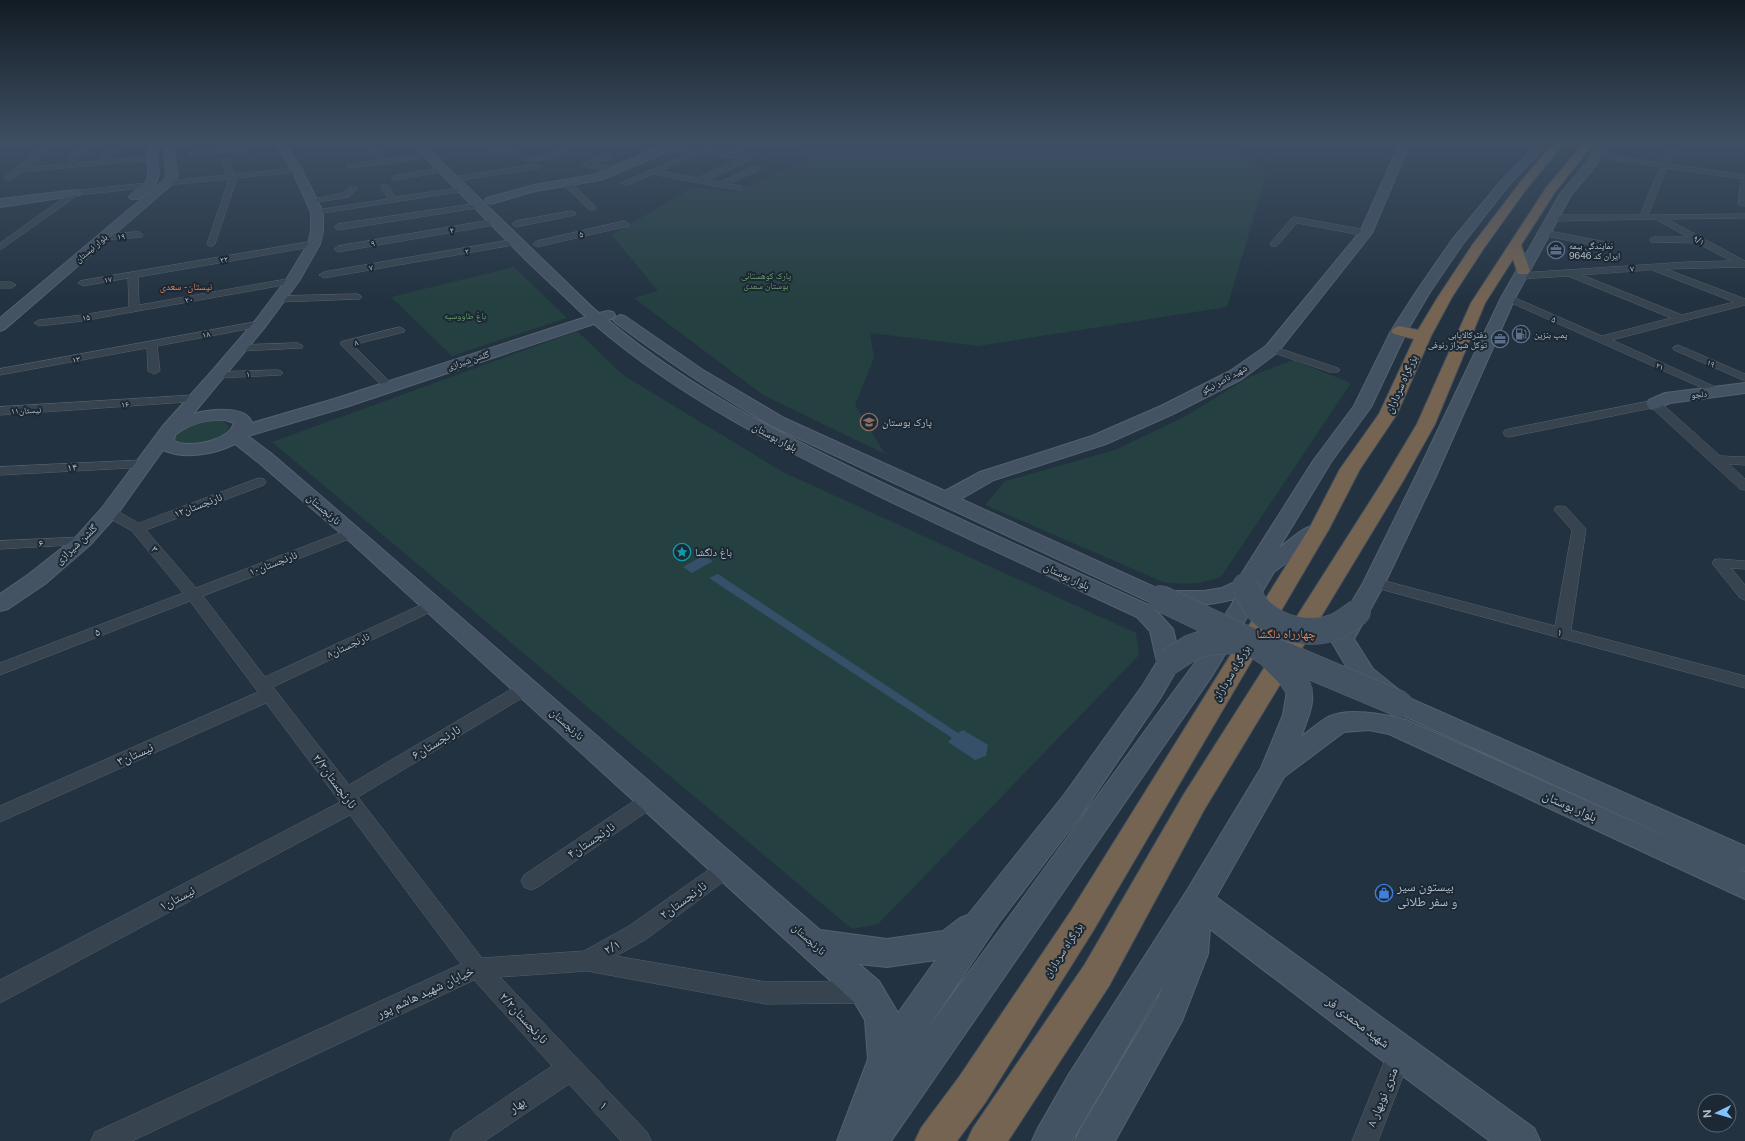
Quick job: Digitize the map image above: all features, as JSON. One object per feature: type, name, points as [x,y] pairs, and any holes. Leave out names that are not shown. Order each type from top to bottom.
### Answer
[{"type":"highway","name":"بزرگراه سرداران","points":[[934,1141],[972,1090],[1082,921],[1319,529],[1350,468],[1388,414],[1422,336],[1445,296],[1478,247],[1515,196]]},
{"type":"highway","points":[[986,1141],[1097,975],[1194,802],[1393,481],[1426,424],[1478,303],[1516,247],[1546,196]]},
{"type":"highway","points":[[1516,247],[1521,274]]},
{"type":"highway","points":[[1399,331],[1422,336]]},
{"type":"main road","points":[[0,199],[24,196]]},
{"type":"main road","points":[[0,203],[51,196]]},
{"type":"main road","name":"بلوار نیستان","points":[[42,274],[135,196]]},
{"type":"main road","name":"بلوار نیستان","points":[[0,326],[151,196]]},
{"type":"main road","points":[[184,450],[167,447],[164,443],[166,435],[260,324],[292,281],[314,244],[317,231],[315,206],[310,196]]},
{"type":"main road","name":"بلوار بوستان","points":[[479,196],[516,224],[540,252],[603,312],[650,362],[728,403],[811,456],[1145,612],[1161,630],[1169,662]]},
{"type":"main road","points":[[485,202],[505,196]]},
{"type":"main road","name":"شهید ناصر نیکو","points":[[946,499],[987,476],[1099,440],[1167,410],[1236,375],[1272,349],[1366,233],[1382,196]]},
{"type":"main road","points":[[1160,598],[1204,598],[1228,594],[1245,586],[1322,461],[1362,407],[1399,331],[1423,292],[1458,243],[1495,196]]},
{"type":"main road","points":[[1398,715],[1364,675],[1342,639],[1374,583],[1425,478],[1508,298],[1565,196]]},
{"type":"main road","name":"بلوار بوستان","points":[[485,202],[497,222],[516,242],[540,252]]},
{"type":"main road","name":"گلشن شیرازی","points":[[340,403],[603,312]]},
{"type":"main road","name":"دلجو","points":[[1655,404],[1665,398],[1745,388]]},
{"type":"main road","points":[[197,399],[227,415],[238,417],[243,422],[243,427],[237,434]]},
{"type":"main road","points":[[166,435],[188,421],[206,416],[340,403]]},
{"type":"main road","points":[[140,467],[184,450],[213,446],[237,434],[340,403]]},
{"type":"main road","name":"بلوار بوستان","points":[[728,403],[810,437],[1248,640]]},
{"type":"main road","name":"نارنجستان","points":[[237,434],[262,470],[352,533],[814,943],[867,992],[882,1017],[886,1059]]},
{"type":"main road","name":"گلشن شیرازی","points":[[0,604],[37,579],[82,541],[109,512],[140,467],[166,435]]},
{"type":"main road","points":[[213,446],[262,470]]},
{"type":"main road","points":[[868,1141],[1203,670],[1266,568],[1319,529]]},
{"type":"main road","points":[[1245,586],[1252,603],[1261,613],[1278,624],[1294,629],[1315,631],[1331,628],[1342,623],[1358,612]]},
{"type":"main road","points":[[1051,1141],[1082,1087],[1197,901],[1274,770],[1296,715],[1300,691],[1290,674],[1269,654],[1248,640]]},
{"type":"main road","points":[[856,1141],[886,1059],[987,914],[1074,804],[1152,691],[1169,662],[1190,648],[1207,642],[1248,640],[1398,715]]},
{"type":"main road","points":[[1274,770],[1338,723],[1369,721],[1398,715]]},
{"type":"main road","name":"بلوار بوستان","points":[[1398,715],[1745,859]]},
{"type":"main road","name":"بلوار بوستان","points":[[1398,715],[1745,886]]},
{"type":"main road","points":[[1094,1141],[1170,1010],[1192,954],[1197,901]]},
{"type":"main road","name":"شهید محمدی فر","points":[[1197,901],[1400,1053],[1521,1141]]},
{"type":"main road","points":[[814,943],[887,953],[950,944],[987,914]]},
{"type":"street","points":[[0,247],[71,196]]},
{"type":"street","points":[[211,244],[226,196]]},
{"type":"street","points":[[315,206],[342,196]]},
{"type":"street","points":[[391,196],[393,200]]},
{"type":"street","points":[[315,206],[393,200],[407,196]]},
{"type":"street","points":[[580,196],[592,208]]},
{"type":"street","points":[[1643,217],[1652,196]]},
{"type":"street","points":[[1742,204],[1743,196]]},
{"type":"street","points":[[338,228],[485,202]]},
{"type":"street","points":[[516,224],[572,214]]},
{"type":"street","name":"۹/۱","points":[[1656,217],[1744,264]]},
{"type":"street","points":[[1554,218],[1743,217]]},
{"type":"street","points":[[1274,244],[1294,220],[1366,233]]},
{"type":"street","name":"۴","points":[[407,237],[497,222]]},
{"type":"street","name":"۵","points":[[540,252],[625,224]]},
{"type":"street","points":[[1544,233],[1606,245]]},
{"type":"street","name":"۱۹","points":[[99,241],[139,235]]},
{"type":"street","name":"۹","points":[[338,249],[407,237]]},
{"type":"street","points":[[1654,240],[1698,240]]},
{"type":"street","points":[[99,241],[121,244]]},
{"type":"street","name":"۲","points":[[418,259],[516,242]]},
{"type":"street","name":"۲۲","points":[[133,274],[314,244]]},
{"type":"street","name":"۷","points":[[324,275],[418,259]]},
{"type":"street","name":"۷","points":[[1521,274],[1744,264]]},
{"type":"street","points":[[1601,340],[1744,302],[1652,267]]},
{"type":"street","points":[[1567,272],[1682,319]]},
{"type":"street","points":[[133,274],[134,309]]},
{"type":"street","name":"۱۷","points":[[83,283],[133,274]]},
{"type":"street","name":"۲۰","points":[[134,309],[292,281]]},
{"type":"street","points":[[0,286],[16,291]]},
{"type":"street","points":[[279,299],[357,297]]},
{"type":"street","name":"۵","points":[[1508,298],[1601,340]]},
{"type":"street","name":"۱۵","points":[[39,323],[82,318],[134,309]]},
{"type":"street","name":"۱۸","points":[[152,345],[260,324]]},
{"type":"street","name":"۸","points":[[388,386],[345,344],[400,330]]},
{"type":"street","name":"۲۱","points":[[1601,340],[1718,392]]},
{"type":"street","points":[[152,345],[154,371]]},
{"type":"street","name":"۱۳","points":[[0,372],[152,345]]},
{"type":"street","points":[[240,348],[298,346]]},
{"type":"street","name":"۱۹","points":[[1678,348],[1745,378]]},
{"type":"street","points":[[1272,349],[1334,370]]},
{"type":"street","name":"۱","points":[[218,375],[277,373]]},
{"type":"street","name":"۱۶","points":[[52,409],[197,399]]},
{"type":"street","points":[[1509,433],[1655,404],[1745,486]]},
{"type":"street","name":"۱۱نیستان","points":[[0,411],[52,409]]},
{"type":"street","points":[[1717,460],[1745,461]]},
{"type":"street","name":"۱۴","points":[[0,471],[140,467]]},
{"type":"street","name":"۱۲نارنجستان","points":[[137,528],[262,470]]},
{"type":"street","points":[[1561,510],[1579,529],[1562,633]]},
{"type":"street","name":"۳","points":[[109,512],[137,528],[193,594]]},
{"type":"street","name":"۱۰نارنجستان","points":[[193,594],[352,533]]},
{"type":"street","name":"۶","points":[[0,545],[82,541]]},
{"type":"street","points":[[1745,565],[1719,563],[1745,595]]},
{"type":"street","name":"۱","points":[[1374,583],[1745,682]]},
{"type":"street","name":"۵","points":[[0,669],[193,594]]},
{"type":"street","name":"۲/۳نارنجستان","points":[[193,594],[477,968]]},
{"type":"street","name":"۸نارنجستان","points":[[266,690],[433,606]]},
{"type":"street","name":"۶نارنجستان","points":[[350,800],[526,688]]},
{"type":"street","name":"۳نیستان","points":[[0,814],[266,690]]},
{"type":"street","name":"۴نارنجستان","points":[[531,880],[651,799]]},
{"type":"street","name":"۱نیستان","points":[[0,992],[350,800]]},
{"type":"street","name":"۲نارنجستان","points":[[638,933],[728,867]]},
{"type":"street","name":"۲/۱","points":[[587,961],[638,933]]},
{"type":"street","name":"خیابان شهید هاشم پور","points":[[104,1141],[477,968],[587,961],[766,993],[867,992]]},
{"type":"street","name":"۲/۲نارنجستان","points":[[477,968],[570,1069]]},
{"type":"street","name":"۸ متری نوبهار","points":[[1365,1141],[1400,1053]]},
{"type":"street","name":"۱","points":[[570,1069],[638,1141]]},
{"type":"street","name":"بهار","points":[[463,1141],[570,1069]]},
{"type":"green space","name":"پارک کوهستانی بوستان سعدی","points":[[677,196],[1260,196],[1227,307],[978,346],[870,333],[874,358],[855,405],[885,454],[763,395],[634,298],[658,291],[612,235]]},
{"type":"green space","name":"باغ طاووسیه","points":[[514,267],[567,318],[452,356],[391,297]]},
{"type":"green space","name":"باغ دلگشا","points":[[577,331],[623,375],[783,472],[1136,633],[1139,655],[878,924],[852,929],[272,442]]},
{"type":"green space","points":[[1293,360],[1351,383],[1221,577],[1192,583],[1163,582],[985,505],[1005,481],[1115,450],[1184,417],[1251,376]]},
{"type":"green space","points":[[208,420],[223,421],[229,426],[226,432],[205,443],[188,444],[175,440],[176,435],[183,428]]},
{"type":"water","points":[[703,556],[713,561],[692,573],[683,567]]},
{"type":"water","points":[[718,574],[958,733],[963,730],[988,745],[986,756],[975,760],[948,742],[952,738],[709,578]]},
{"type":"place","name":"نمایندگی بیمه ایران کد 9646","points":[[1556,250]]},
{"type":"place","name":"پمپ بنزین","points":[[1521,334]]},
{"type":"place","name":"دفترکالایابی توکل شیراز رئوفی","points":[[1500,339]]},
{"type":"place","name":"پارک بوستان","points":[[869,422]]},
{"type":"place","name":"باغ دلگشا","points":[[682,552]]},
{"type":"place","name":"بیستون سیر و سفر طلائی","points":[[1384,893]]},
{"type":"district","name":"نیستان - سعدی","points":[[186,286]]},
{"type":"district","name":"چهارراه دلگشا","points":[[1286,634]]}]
